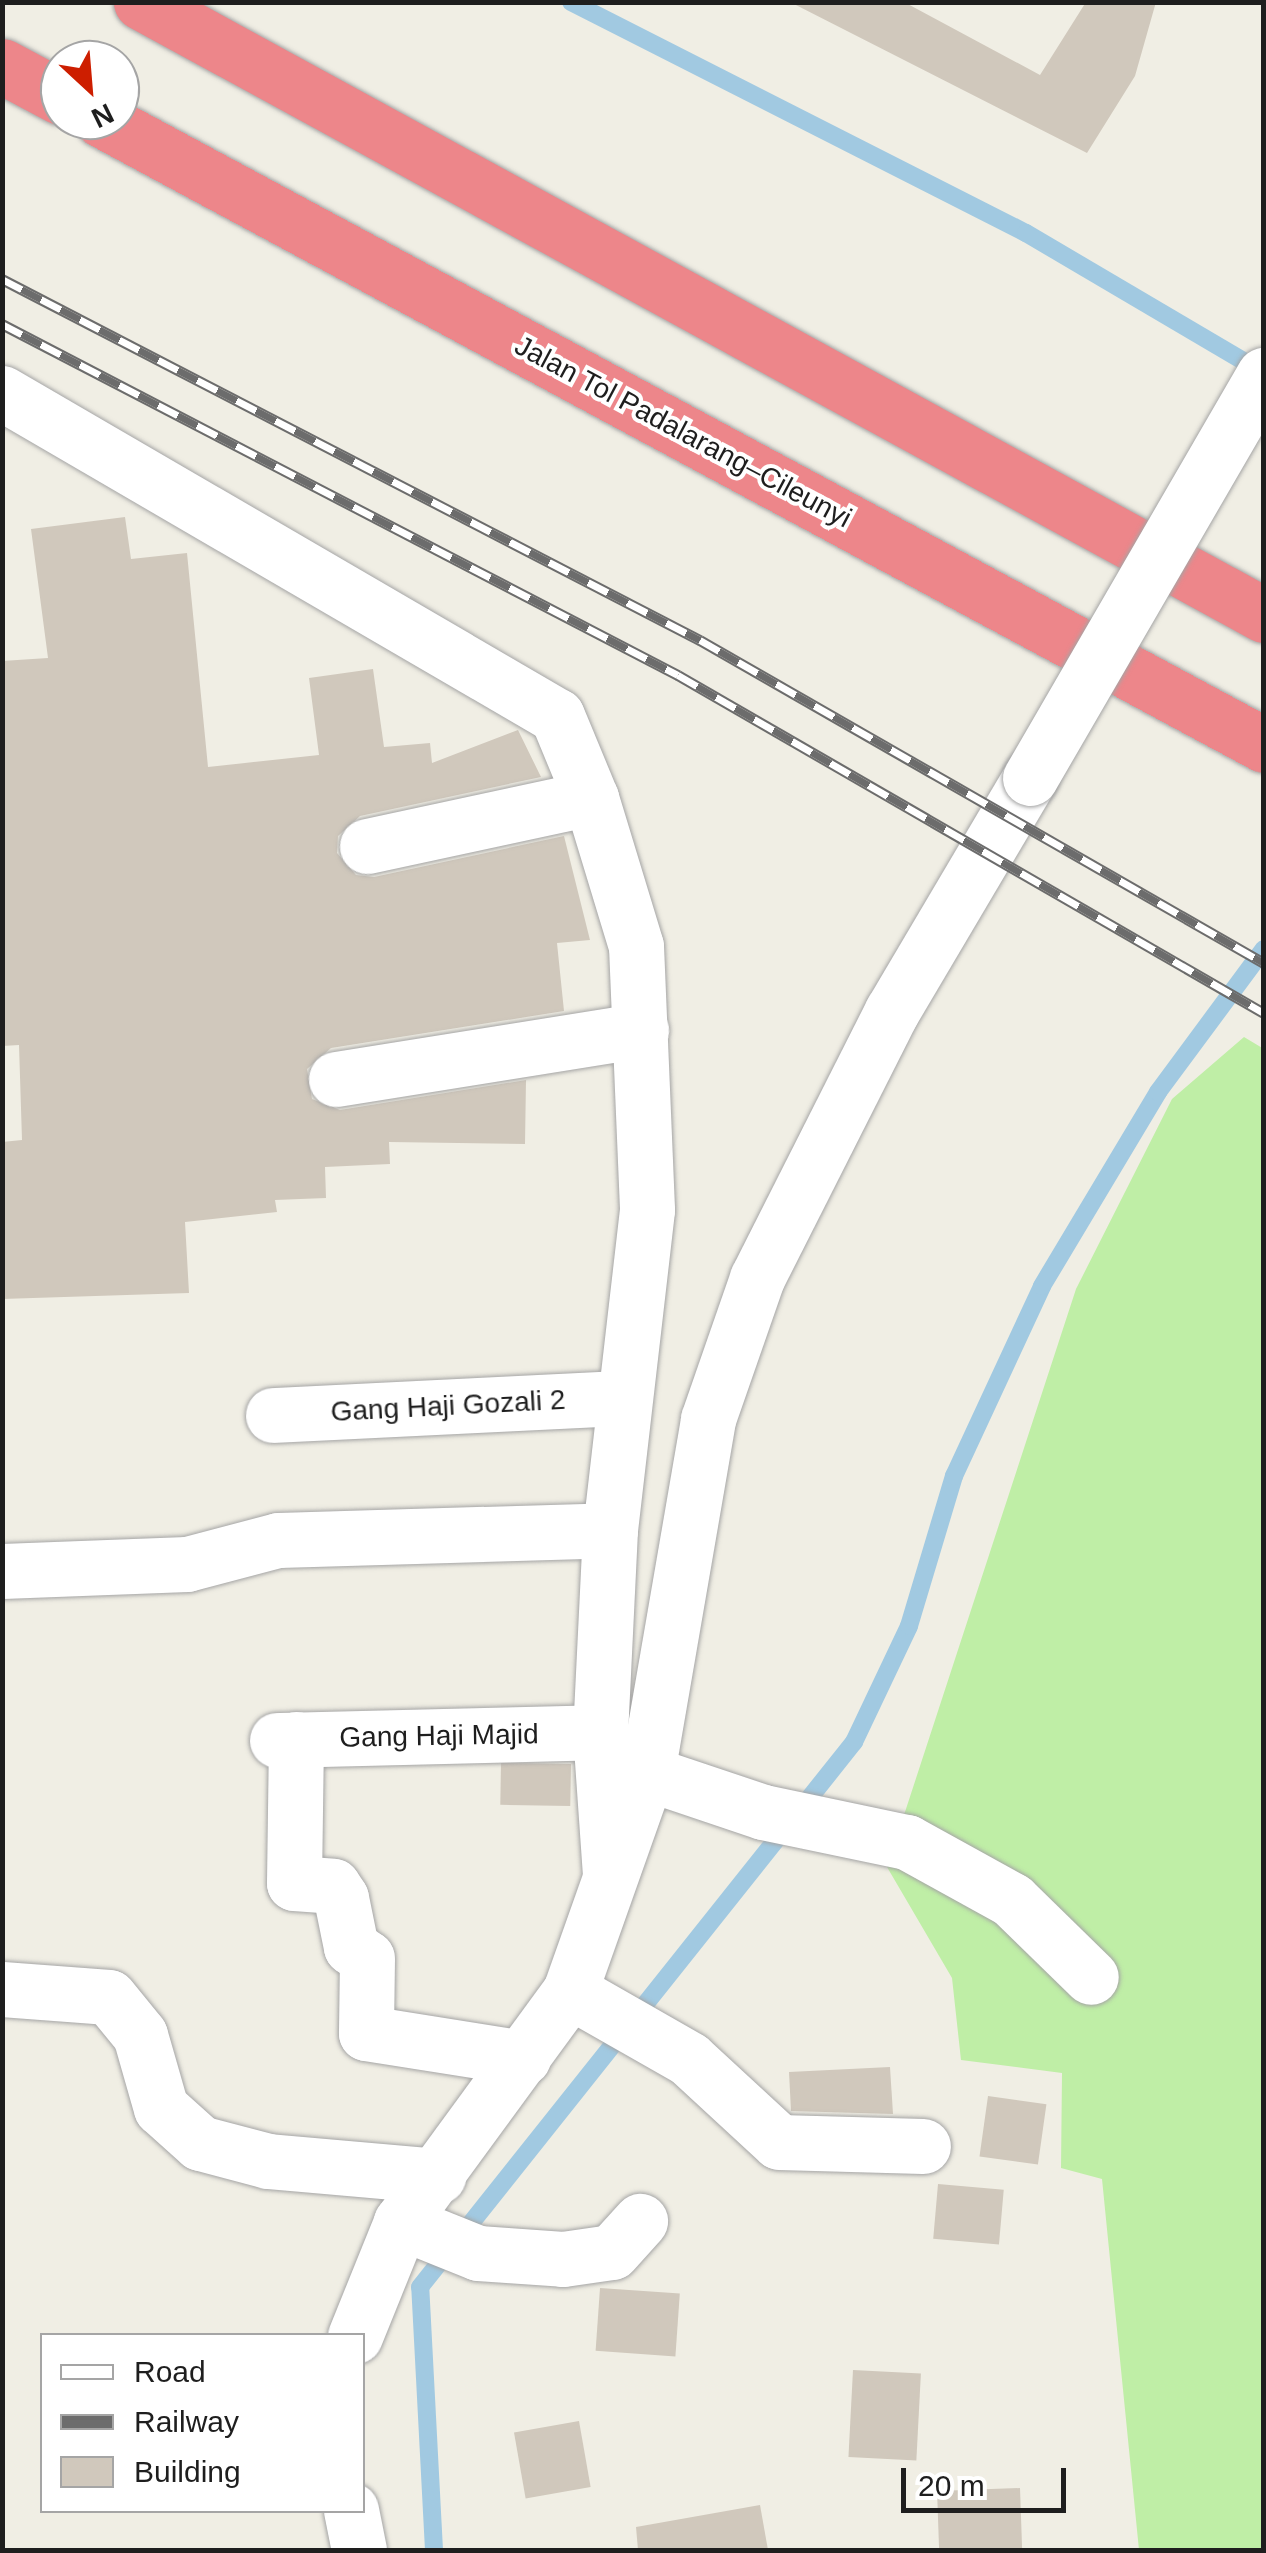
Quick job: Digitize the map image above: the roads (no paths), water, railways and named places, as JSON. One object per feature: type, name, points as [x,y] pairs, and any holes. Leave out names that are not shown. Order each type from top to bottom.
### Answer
[{"type":"highway","points":[[140,2],[1264,616]]},
{"type":"highway","points":[[2,66],[40,86]]},
{"type":"highway","name":"Jalan Tol Padalarang–Cileunyi","points":[[139,140],[1264,745]]},
{"type":"street","points":[[358,2333],[438,2237],[438,2176],[523,2058],[589,2000],[610,1875],[647,1773],[708,1420],[757,1278],[892,1011],[1264,375]]},
{"type":"street","points":[[2,393],[557,716],[591,798],[636,946],[647,1210],[610,1530],[600,1732],[610,1875]]},
{"type":"street","points":[[368,846],[591,798]]},
{"type":"street","points":[[336,1079],[641,1030]]},
{"type":"street","name":"Gang Haji Gozali 2","points":[[274,1415],[623,1398]]},
{"type":"street","points":[[2,1571],[187,1564],[278,1540],[610,1530]]},
{"type":"street","name":"Gang Haji Majid","points":[[523,2058],[366,2033],[367,1958],[351,1947],[342,1898],[333,1886],[294,1883],[286,1740],[600,1732]]},
{"type":"street","points":[[647,1773],[763,1812],[853,1830],[970,1872],[1092,1977]]},
{"type":"street","points":[[2,1989],[109,1996],[140,2035],[161,2108],[200,2143],[268,2161],[438,2176]]},
{"type":"street","points":[[589,2000],[658,2038],[779,2142],[923,2146]]},
{"type":"street","points":[[438,2237],[563,2260],[612,2252],[640,2221]]},
{"type":"street","points":[[352,2513],[359,2550]]},
{"type":"waterway","points":[[571,2],[1026,233],[1259,370]]},
{"type":"waterway","points":[[434,2550],[420,2287],[854,1742],[909,1626],[954,1476],[1042,1286],[1158,1092],[1264,949]]},
{"type":"railway","points":[[2,279],[700,640],[1264,963]]},
{"type":"railway","points":[[2,324],[678,675],[1264,1013]]}]
